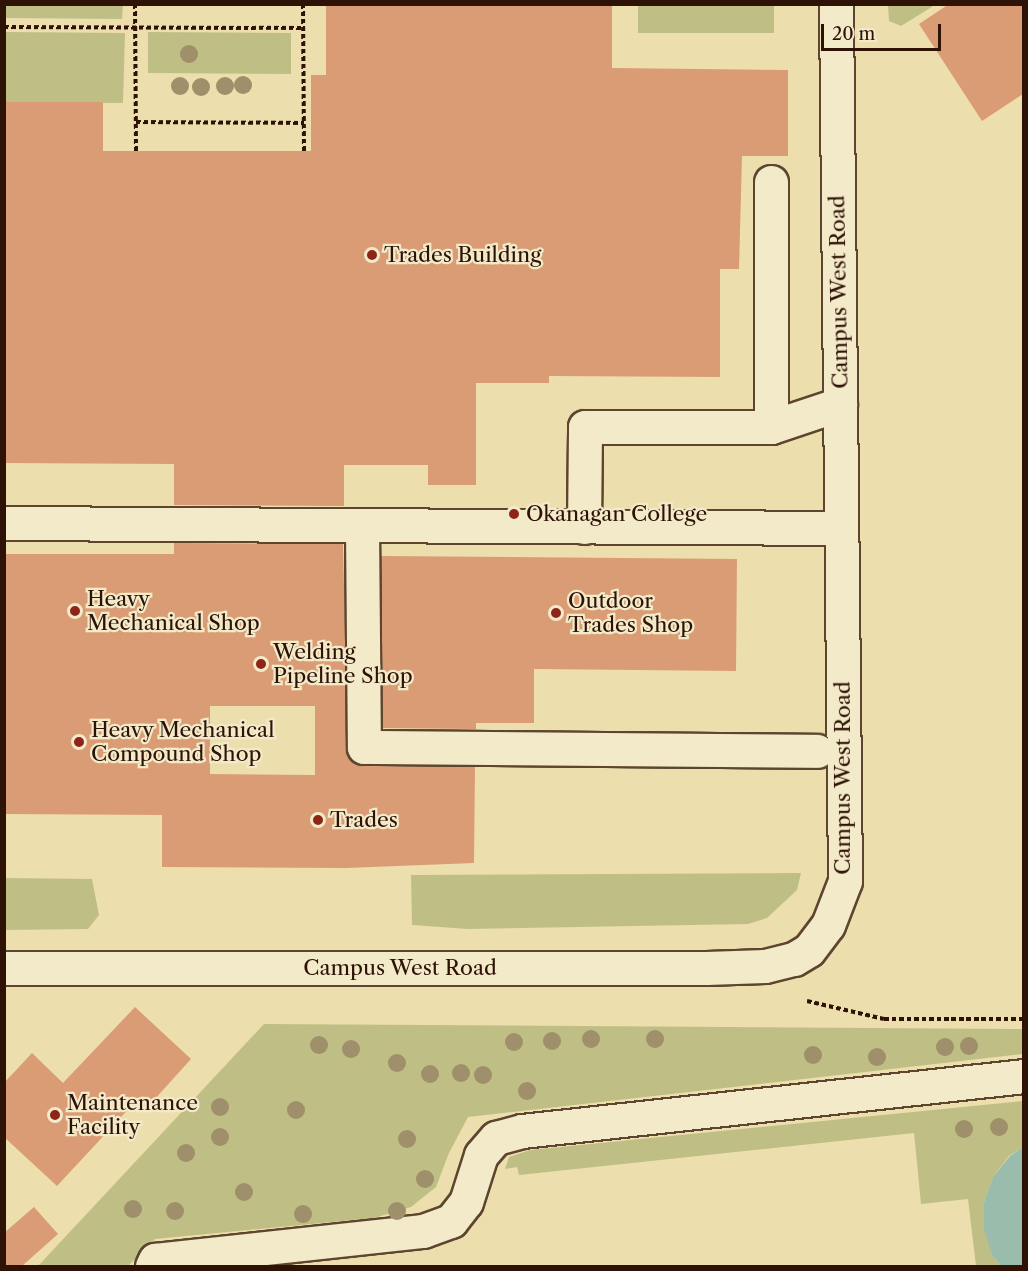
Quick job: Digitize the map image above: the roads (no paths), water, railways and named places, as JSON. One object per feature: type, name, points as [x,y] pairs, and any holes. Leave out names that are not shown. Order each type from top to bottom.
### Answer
[{"type":"street","name":"Campus West Road","points":[[4,968],[706,968],[765,966],[794,959],[809,950],[828,925],[845,881],[836,4]]},
{"type":"street","points":[[771,182],[771,427]]},
{"type":"street","points":[[584,528],[585,427],[771,427],[840,404]]},
{"type":"street","points":[[4,524],[842,528]]},
{"type":"street","points":[[362,526],[364,747],[817,752]]},
{"type":"street","points":[[152,1266],[155,1260],[423,1231],[451,1221],[466,1202],[481,1155],[496,1138],[522,1131],[1023,1076]]},
{"type":"place","name":"Trades Building","points":[[372,255]]},
{"type":"place","name":"Okanagan College","points":[[514,514]]},
{"type":"place","name":"Heavy Mechanical Shop","points":[[75,611]]},
{"type":"place","name":"Outdoor Trades Shop","points":[[556,613]]},
{"type":"place","name":"Welding Pipeline Shop","points":[[261,664]]},
{"type":"place","name":"Heavy Mechanical Compound Shop","points":[[79,742]]},
{"type":"place","name":"Trades","points":[[318,820]]},
{"type":"place","name":"Maintenance Facility","points":[[55,1115]]}]
